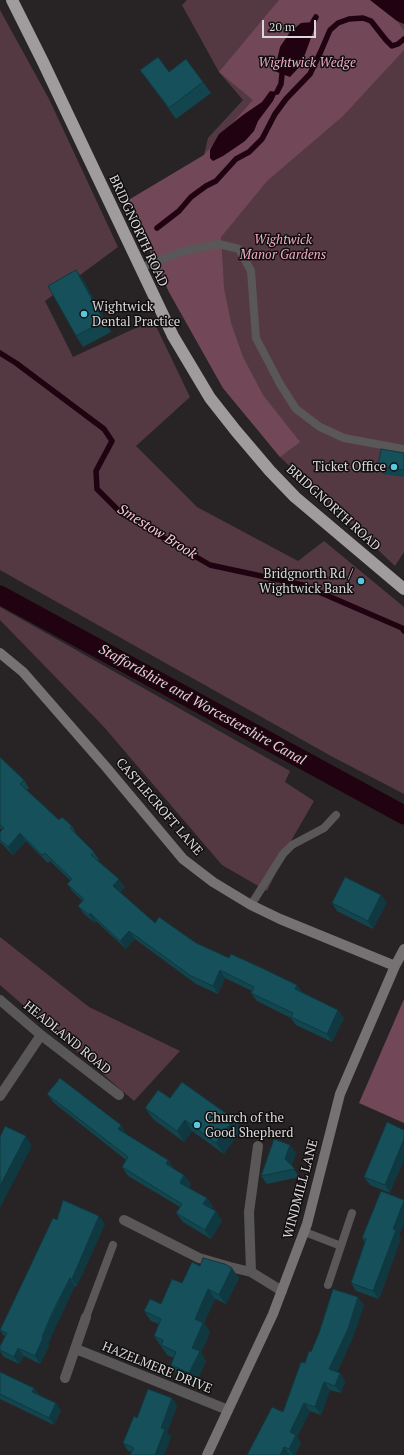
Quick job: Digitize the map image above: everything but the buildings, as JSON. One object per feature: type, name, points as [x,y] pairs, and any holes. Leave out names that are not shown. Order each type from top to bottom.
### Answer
[{"type":"highway","name":"BRIDGNORTH ROAD","points":[[12,0],[173,336],[210,398],[270,471],[296,497],[404,589]]},
{"type":"street","name":"CASTLECROFT LANE","points":[[0,653],[23,672],[106,767],[183,859],[213,882],[251,905],[395,966]]},
{"type":"street","name":"WINDMILL LANE","points":[[207,1455],[274,1314],[304,1232],[340,1094],[395,966],[404,949]]},
{"type":"street","name":"HEADLAND ROAD","points":[[0,1000],[41,1036],[119,1095]]},
{"type":"street","points":[[0,1096],[41,1036]]},
{"type":"street","points":[[251,1272],[249,1212],[258,1146]]},
{"type":"street","points":[[124,1220],[199,1258],[251,1272],[282,1291]]},
{"type":"street","points":[[66,1378],[86,1317]]},
{"type":"street","name":"HAZELMERE DRIVE","points":[[76,1349],[228,1410]]},
{"type":"lane","points":[[140,268],[181,252],[198,248],[219,244],[239,249],[251,271],[256,338],[280,384],[296,409],[320,427],[344,438],[404,450]]},
{"type":"lane","points":[[251,905],[283,854],[292,845],[324,828],[336,815]]},
{"type":"lane","points":[[328,1285],[352,1213]]},
{"type":"lane","points":[[304,1232],[341,1246]]},
{"type":"lane","points":[[86,1317],[113,1245]]},
{"type":"green space","name":"Wightwick Manor Gardens","points":[[187,0],[404,0],[404,552],[395,566],[280,457],[223,388],[169,292],[127,201],[204,155],[208,138],[243,100],[219,72],[182,5]]},
{"type":"green space","name":"Wightwick Wedge","points":[[279,0],[370,0],[397,21],[404,31],[404,50],[343,116],[267,181],[221,237],[224,288],[231,323],[243,357],[263,395],[300,442],[280,457],[223,388],[169,292],[127,201],[204,155],[253,100],[219,72]]},
{"type":"green space","points":[[0,10],[49,99],[118,247],[45,301],[73,357],[153,320],[190,397],[136,446],[197,507],[298,561],[324,541],[404,607],[404,794],[331,756],[0,570]]},
{"type":"green space","points":[[0,607],[290,771],[285,782],[314,801],[291,841],[267,891],[222,865],[104,727],[0,620]]},
{"type":"green space","points":[[0,937],[89,1007],[180,1051],[134,1101],[0,985]]},
{"type":"green space","points":[[404,999],[404,1123],[359,1103]]},
{"type":"shaded area","points":[[370,0],[404,0],[404,24],[397,21]]},
{"type":"shaded area","points":[[313,22],[315,27],[301,65],[290,77],[277,72],[275,69],[280,47],[290,32],[301,23]]},
{"type":"shaded area","points":[[270,91],[277,92],[273,101],[258,121],[254,131],[245,141],[213,161],[210,158],[210,150],[219,134],[262,102]]},
{"type":"waterway","points":[[313,22],[316,17]]},
{"type":"waterway","points":[[157,228],[179,211],[191,197],[216,181],[236,159],[249,152],[262,139],[275,114],[286,99],[310,74],[330,30],[338,23],[349,19],[363,18],[371,21],[392,46],[398,44],[404,39]]},
{"type":"waterway","points":[[277,92],[281,84],[282,74]]},
{"type":"waterway","name":"Smestow Brook","points":[[0,353],[16,363],[104,429],[112,441],[96,471],[97,489],[121,513],[210,565],[303,585],[402,628],[404,631]]},
{"type":"waterway","name":"Staffordshire and Worcestershire Canal","points":[[0,595],[404,815]]},
{"type":"place","name":"Wightwick Dental Practice","points":[[84,314]]},
{"type":"place","name":"Ticket Office","points":[[394,467]]},
{"type":"place","name":"Bridgnorth Rd / Wightwick Bank","points":[[361,581]]},
{"type":"place","name":"Church of the Good Shepherd","points":[[197,1125]]}]
